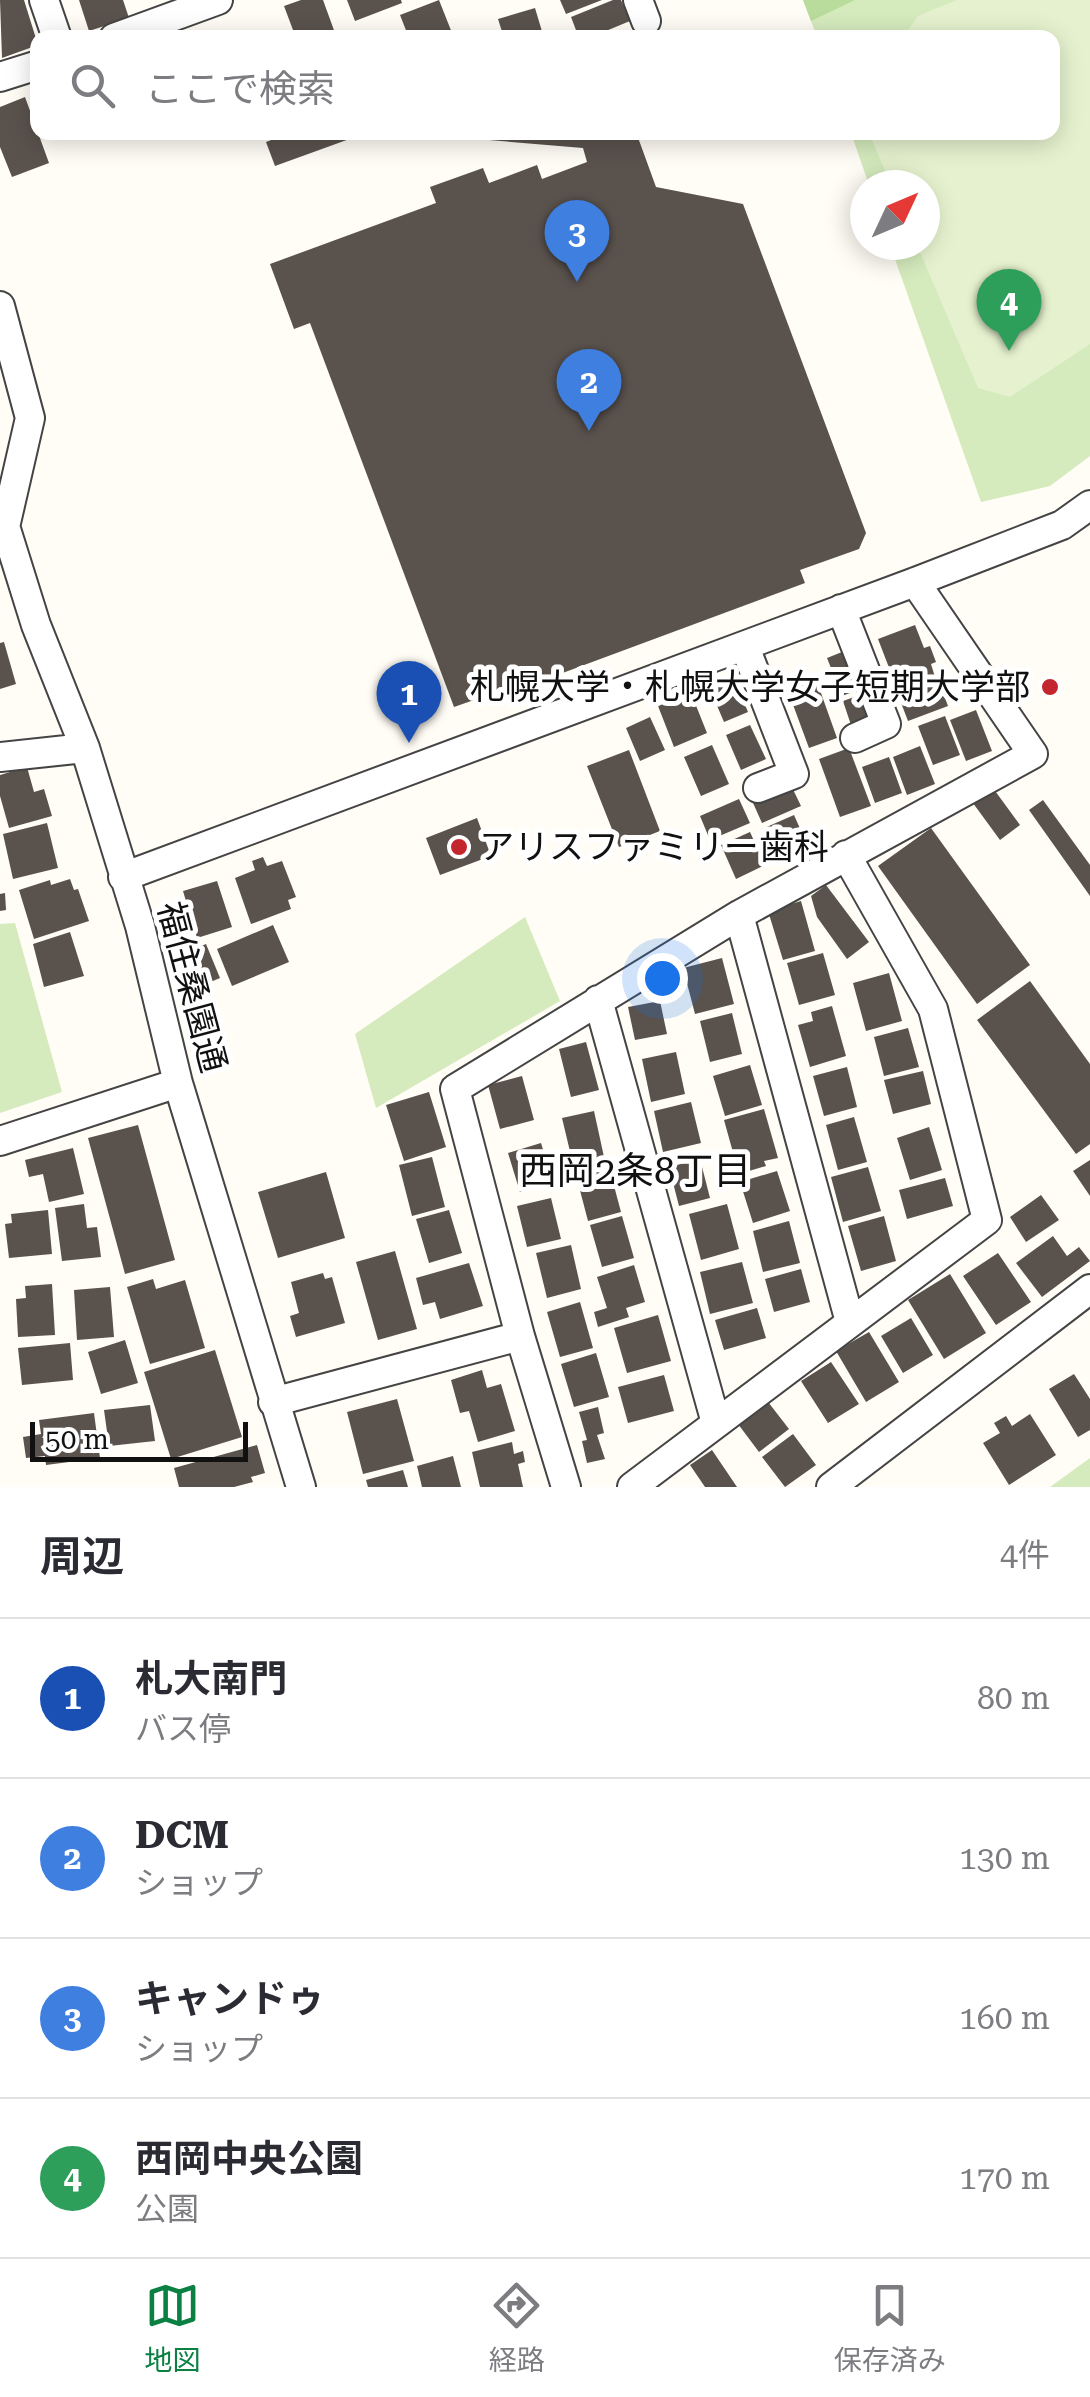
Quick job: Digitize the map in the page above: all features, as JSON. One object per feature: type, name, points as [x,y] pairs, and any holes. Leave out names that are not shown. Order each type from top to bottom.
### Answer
[{"type":"street","points":[[44,0],[54,30]]},
{"type":"street","points":[[136,30],[218,0]]},
{"type":"street","points":[[0,78],[30,68]]},
{"type":"street","points":[[0,306],[30,418],[2,520]]},
{"type":"street","points":[[124,877],[915,582],[1062,525],[1090,505]]},
{"type":"street","name":"福住桑園通","points":[[2,520],[36,625],[85,748],[140,926],[178,1083],[300,1487]]},
{"type":"street","points":[[566,1487],[520,1336],[455,1088],[739,915],[1033,754],[915,582]]},
{"type":"street","points":[[842,609],[886,724],[855,738]]},
{"type":"street","points":[[745,647],[794,774],[758,788]]},
{"type":"street","points":[[0,756],[85,748]]},
{"type":"street","points":[[632,1487],[987,1220],[933,1008],[846,854]]},
{"type":"street","points":[[739,915],[850,1322]]},
{"type":"street","points":[[598,1000],[716,1423]]},
{"type":"street","points":[[0,1141],[178,1083]]},
{"type":"street","points":[[831,1487],[1090,1289]]},
{"type":"street","points":[[273,1402],[520,1336]]},
{"type":"green space","points":[[803,0],[1090,0],[1090,456],[1050,486],[981,502],[895,260],[940,260],[940,170],[864,170],[853,140],[1060,140],[1060,30],[814,30]]},
{"type":"green space","points":[[803,0],[855,0],[811,21]]},
{"type":"green space","points":[[957,0],[1090,0],[1090,344],[1010,397],[978,388],[923,260],[940,260],[940,170],[885,170],[872,140],[1060,140],[1060,30],[908,30],[918,16]]},
{"type":"green space","points":[[525,917],[560,1001],[376,1108],[355,1034]]},
{"type":"green space","points":[[15,923],[62,1092],[0,1113],[0,924]]},
{"type":"green space","points":[[1090,1458],[1090,1487],[1050,1487]]},
{"type":"building","points":[[0,0],[24,0],[33,30],[30,30],[30,48],[2,58]]},
{"type":"building","points":[[79,0],[123,0],[129,18],[89,30]]},
{"type":"building","points":[[301,0],[323,0],[334,30],[293,30],[284,6]]},
{"type":"building","points":[[347,0],[401,0],[402,3],[355,21]]},
{"type":"building","points":[[439,0],[451,30],[406,30],[400,15]]},
{"type":"building","points":[[560,0],[602,0],[566,14]]},
{"type":"building","points":[[621,0],[630,21],[608,30],[576,30],[571,17]]},
{"type":"building","points":[[535,8],[542,30],[501,30],[498,19]]},
{"type":"building","points":[[25,97],[30,111],[30,140],[41,140],[49,163],[12,177],[0,147],[0,107]]},
{"type":"building","points":[[271,140],[347,140],[275,166],[266,142]]},
{"type":"building","points":[[488,140],[639,140],[656,187],[743,204],[866,533],[859,549],[800,570],[805,583],[476,705],[474,700],[454,707],[310,323],[294,329],[270,264],[436,203],[430,187],[483,168],[489,183],[537,165],[542,179],[587,162],[583,148]]},
{"type":"building","points":[[915,625],[924,648],[930,646],[936,662],[931,664],[935,677],[898,691],[878,639]]},
{"type":"building","points":[[4,642],[16,684],[0,689],[0,643]]},
{"type":"building","points":[[852,648],[868,686],[842,696],[827,658]]},
{"type":"building","points":[[734,677],[748,712],[724,722],[709,687]]},
{"type":"building","points":[[816,679],[837,738],[809,748],[792,702],[799,700],[795,687]]},
{"type":"building","points":[[938,679],[948,706],[908,721],[898,695]]},
{"type":"building","points":[[868,692],[879,722],[853,731],[843,701]]},
{"type":"building","points":[[691,693],[707,733],[674,747],[658,706]]},
{"type":"building","points":[[976,710],[992,751],[966,761],[950,720]]},
{"type":"building","points":[[945,716],[960,755],[933,765],[918,726]]},
{"type":"building","points":[[650,717],[665,750],[640,761],[626,728]]},
{"type":"building","points":[[750,725],[766,759],[741,770],[726,735]]},
{"type":"building","points":[[712,745],[729,784],[701,796],[684,757]]},
{"type":"building","points":[[920,746],[935,784],[907,795],[893,757]]},
{"type":"building","points":[[849,748],[871,806],[840,817],[819,759]]},
{"type":"building","points":[[629,750],[660,831],[619,847],[587,766]]},
{"type":"building","points":[[889,757],[902,793],[875,803],[862,767]]},
{"type":"building","points":[[27,767],[34,792],[44,789],[52,816],[9,828],[0,796],[0,775]]},
{"type":"building","points":[[787,777],[801,806],[762,823],[749,794]]},
{"type":"building","points":[[990,784],[1020,825],[1000,840],[970,799]]},
{"type":"building","points":[[739,799],[750,823],[710,840],[700,816]]},
{"type":"building","points":[[1043,800],[1090,865],[1090,896],[1029,810]]},
{"type":"building","points":[[794,815],[806,842],[774,856],[762,829]]},
{"type":"building","name":"アリスファミリー歯科","points":[[477,818],[491,856],[440,875],[426,838]]},
{"type":"building","points":[[47,823],[58,868],[13,879],[3,834]]},
{"type":"building","points":[[931,828],[1030,965],[977,1004],[878,866]]},
{"type":"building","points":[[750,832],[765,865],[736,879],[721,845]]},
{"type":"building","points":[[263,857],[267,866],[282,861],[296,897],[288,900],[291,909],[251,924],[235,878],[255,870],[252,861]]},
{"type":"building","points":[[70,879],[74,890],[78,889],[89,921],[34,939],[19,890],[50,880],[51,885]]},
{"type":"building","points":[[217,881],[232,927],[197,938],[183,891]]},
{"type":"building","points":[[826,885],[869,942],[847,959],[817,917],[811,896]]},
{"type":"building","points":[[5,893],[6,910],[0,911],[0,894]]},
{"type":"building","points":[[801,901],[815,951],[783,960],[768,911]]},
{"type":"building","points":[[273,925],[289,962],[232,986],[217,949]]},
{"type":"building","points":[[70,932],[84,976],[44,987],[33,944]]},
{"type":"building","points":[[206,944],[220,978],[196,988],[182,954]]},
{"type":"building","points":[[823,953],[835,995],[799,1005],[787,963]]},
{"type":"building","points":[[722,958],[734,1004],[695,1014],[683,968]]},
{"type":"building","points":[[889,973],[902,1021],[866,1031],[853,983]]},
{"type":"building","points":[[1030,981],[1090,1064],[1090,1144],[1076,1154],[977,1020]]},
{"type":"building","points":[[660,1001],[667,1034],[635,1040],[628,1007]]},
{"type":"building","points":[[832,1006],[846,1056],[810,1067],[798,1025],[813,1021],[811,1012]]},
{"type":"building","points":[[732,1013],[742,1054],[710,1062],[700,1021]]},
{"type":"building","points":[[908,1028],[919,1067],[884,1076],[874,1037]]},
{"type":"building","points":[[586,1042],[599,1090],[571,1097],[559,1049]]},
{"type":"building","points":[[676,1052],[685,1094],[651,1102],[642,1059]]},
{"type":"building","points":[[750,1065],[762,1105],[725,1116],[713,1076]]},
{"type":"building","points":[[847,1067],[857,1107],[824,1116],[813,1076]]},
{"type":"building","points":[[923,1071],[931,1104],[893,1114],[884,1080]]},
{"type":"building","points":[[522,1076],[534,1120],[500,1129],[488,1085]]},
{"type":"building","points":[[429,1092],[446,1147],[404,1161],[386,1105]]},
{"type":"building","points":[[691,1102],[701,1143],[663,1152],[654,1111]]},
{"type":"building","points":[[764,1109],[778,1158],[739,1174],[724,1120]]},
{"type":"building","points":[[594,1111],[604,1157],[573,1164],[562,1118]]},
{"type":"building","points":[[854,1117],[867,1162],[838,1170],[826,1125]]},
{"type":"building","points":[[138,1125],[175,1260],[125,1274],[88,1138]]},
{"type":"building","points":[[929,1127],[942,1170],[910,1180],[897,1138]]},
{"type":"building","points":[[541,1143],[553,1182],[520,1192],[508,1153]]},
{"type":"building","points":[[73,1148],[84,1194],[49,1202],[43,1174],[29,1177],[25,1160]]},
{"type":"building","points":[[432,1157],[445,1207],[412,1216],[399,1165]]},
{"type":"building","points":[[700,1159],[710,1198],[679,1206],[669,1167]]},
{"type":"building","points":[[1090,1160],[1090,1196],[1073,1171]]},
{"type":"building","points":[[609,1167],[621,1212],[588,1221],[576,1175]]},
{"type":"building","points":[[868,1167],[881,1211],[843,1222],[831,1177]]},
{"type":"building","points":[[777,1171],[790,1211],[753,1223],[740,1182]]},
{"type":"building","points":[[326,1172],[345,1238],[278,1258],[258,1192]]},
{"type":"building","points":[[945,1178],[953,1206],[907,1219],[899,1190]]},
{"type":"building","points":[[1041,1195],[1059,1220],[1026,1242],[1010,1217]]},
{"type":"building","points":[[551,1198],[561,1239],[527,1247],[517,1206]]},
{"type":"building","points":[[84,1204],[87,1228],[97,1227],[101,1257],[62,1261],[55,1208]]},
{"type":"building","points":[[727,1204],[739,1249],[701,1260],[689,1214]]},
{"type":"building","points":[[48,1210],[52,1254],[9,1258],[5,1224],[12,1223],[11,1214]]},
{"type":"building","points":[[449,1210],[462,1253],[429,1263],[416,1219]]},
{"type":"building","points":[[622,1216],[634,1258],[602,1267],[590,1225]]},
{"type":"building","points":[[884,1216],[896,1261],[861,1271],[848,1226]]},
{"type":"building","points":[[789,1221],[800,1263],[763,1272],[753,1231]]},
{"type":"building","points":[[1053,1236],[1067,1256],[1079,1247],[1090,1261],[1042,1297],[1016,1263]]},
{"type":"building","points":[[571,1245],[581,1289],[547,1298],[536,1253]]},
{"type":"building","points":[[395,1251],[417,1329],[378,1340],[356,1262]]},
{"type":"building","points":[[998,1253],[1031,1302],[996,1325],[963,1276]]},
{"type":"building","points":[[742,1262],[753,1303],[710,1314],[700,1272]]},
{"type":"building","points":[[469,1263],[483,1306],[440,1319],[435,1302],[423,1305],[416,1278]]},
{"type":"building","points":[[634,1265],[645,1302],[626,1308],[629,1317],[598,1327],[594,1312],[607,1308],[597,1277]]},
{"type":"building","points":[[801,1269],[810,1302],[774,1312],[765,1279]]},
{"type":"building","points":[[323,1273],[325,1279],[332,1277],[345,1323],[296,1337],[290,1316],[299,1313],[291,1282]]},
{"type":"building","points":[[950,1274],[986,1333],[944,1359],[908,1300]]},
{"type":"building","points":[[153,1279],[156,1289],[185,1280],[205,1348],[150,1364],[127,1287]]},
{"type":"building","points":[[52,1284],[55,1335],[18,1337],[16,1299],[26,1298],[25,1286]]},
{"type":"building","points":[[110,1287],[114,1337],[77,1340],[74,1290]]},
{"type":"building","points":[[580,1302],[593,1348],[560,1357],[547,1312]]},
{"type":"building","points":[[757,1308],[766,1338],[724,1350],[715,1320]]},
{"type":"building","points":[[658,1315],[671,1361],[627,1373],[614,1328]]},
{"type":"building","points":[[911,1318],[933,1355],[903,1373],[881,1336]]},
{"type":"building","points":[[869,1332],[899,1382],[866,1402],[836,1351]]},
{"type":"building","points":[[125,1340],[138,1383],[101,1394],[88,1352]]},
{"type":"building","points":[[70,1343],[73,1380],[22,1385],[18,1348]]},
{"type":"building","points":[[215,1350],[242,1437],[171,1459],[144,1372]]},
{"type":"building","points":[[596,1353],[609,1397],[574,1407],[561,1364]]},
{"type":"building","points":[[831,1362],[859,1404],[828,1423],[801,1381]]},
{"type":"building","points":[[482,1370],[487,1388],[501,1384],[515,1431],[478,1442],[469,1411],[460,1413],[451,1380]]},
{"type":"building","points":[[1074,1374],[1090,1399],[1090,1430],[1078,1437],[1049,1389]]},
{"type":"building","points":[[664,1375],[674,1411],[628,1423],[618,1387]]},
{"type":"building","points":[[765,1398],[789,1429],[759,1452],[735,1420]]},
{"type":"building","points":[[397,1399],[414,1461],[363,1474],[347,1412]]},
{"type":"building","points":[[150,1405],[155,1441],[109,1446],[104,1410]]},
{"type":"building","points":[[598,1407],[604,1433],[597,1435],[605,1459],[587,1463],[582,1441],[587,1440],[579,1412]]},
{"type":"building","points":[[94,1413],[100,1458],[46,1465],[45,1456],[26,1458],[23,1437],[41,1434],[39,1420]]},
{"type":"building","points":[[1030,1414],[1056,1455],[1009,1485],[983,1443],[1000,1433],[994,1423],[1006,1416],[1012,1426]]},
{"type":"building","points":[[793,1434],[816,1465],[785,1487],[762,1457]]},
{"type":"building","points":[[512,1442],[514,1454],[523,1451],[525,1462],[518,1464],[523,1487],[480,1487],[472,1452]]},
{"type":"building","points":[[257,1445],[265,1473],[251,1477],[253,1482],[234,1487],[179,1487],[174,1468]]},
{"type":"building","points":[[712,1450],[737,1487],[705,1487],[690,1465]]},
{"type":"building","points":[[453,1456],[461,1487],[422,1487],[417,1466]]},
{"type":"building","points":[[403,1470],[408,1487],[368,1487],[366,1480]]},
{"type":"place","name":"キャンドゥ","points":[[577,282]]},
{"type":"place","name":"西岡中央公園","points":[[1009,351]]},
{"type":"place","name":"DCM","points":[[589,431]]},
{"type":"place","name":"札幌大学・札幌大学女子短期大学部","points":[[1050,687]]},
{"type":"place","name":"札大南門","points":[[409,743]]},
{"type":"place","name":"アリスファミリー歯科","points":[[459,847]]},
{"type":"district","name":"西岡2条8丁目","points":[[635,1171]]}]
